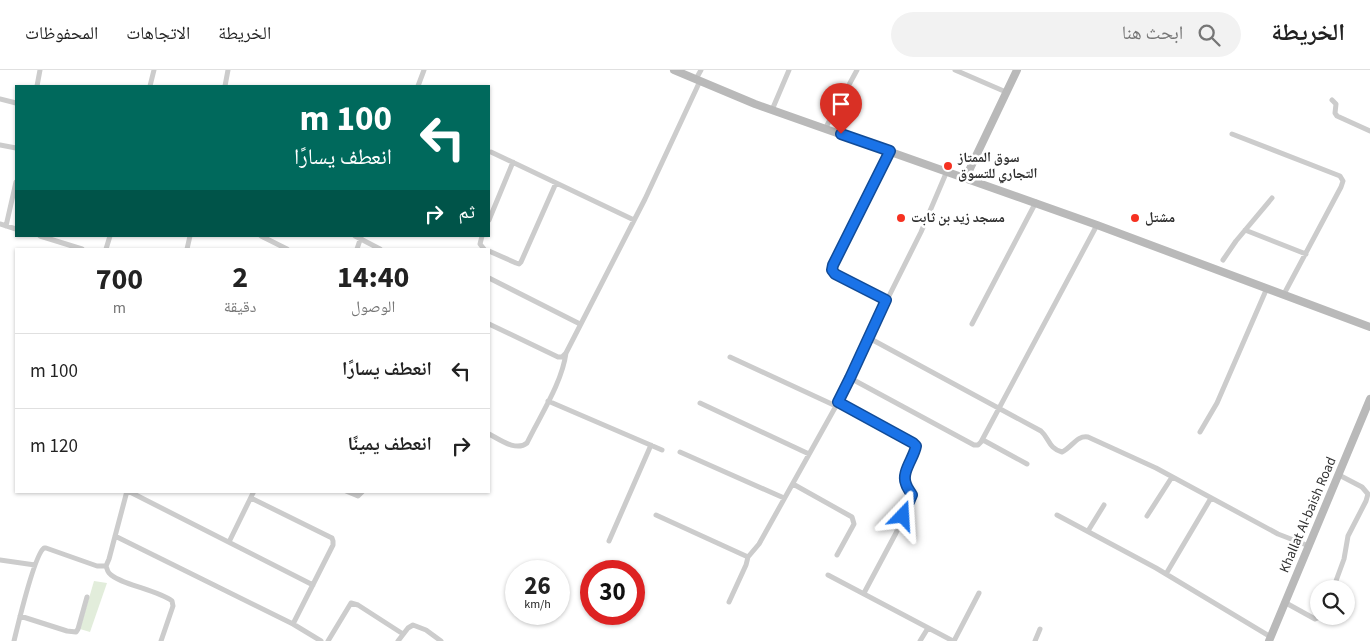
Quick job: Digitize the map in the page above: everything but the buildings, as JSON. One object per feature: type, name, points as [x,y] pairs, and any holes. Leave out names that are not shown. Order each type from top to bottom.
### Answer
[{"type":"main road","points":[[674,70],[772,110],[1098,224],[1370,327]]},
{"type":"main road","points":[[966,177],[1017,70]]},
{"type":"main road","name":"Khallat Al-baish Road","points":[[1270,639],[1370,399]]},
{"type":"street","points":[[37,85],[40,70]]},
{"type":"street","points":[[150,85],[154,70]]},
{"type":"street","points":[[225,85],[228,70]]},
{"type":"street","points":[[418,85],[424,70]]},
{"type":"street","points":[[490,434],[516,446],[524,446],[527,443],[562,370],[566,353],[634,220],[701,70]]},
{"type":"street","points":[[772,110],[789,70]]},
{"type":"street","points":[[825,129],[856,70]]},
{"type":"street","points":[[955,70],[1006,92]]},
{"type":"street","points":[[0,99],[15,103]]},
{"type":"street","points":[[1332,100],[1336,104],[1335,113],[1337,116],[1370,131]]},
{"type":"street","points":[[1232,134],[1340,176],[1343,181],[1284,294]]},
{"type":"street","points":[[0,144],[15,148]]},
{"type":"street","points":[[886,300],[835,274],[832,270],[890,151]]},
{"type":"street","points":[[491,152],[634,220]]},
{"type":"street","points":[[490,218],[513,162]]},
{"type":"street","points":[[729,602],[748,557],[759,544],[837,404],[886,300],[921,232],[947,171]]},
{"type":"street","points":[[490,251],[516,263],[519,264],[521,262],[556,183]]},
{"type":"street","points":[[15,185],[3,225],[15,229]]},
{"type":"street","points":[[1224,260],[1231,248],[1272,198]]},
{"type":"street","points":[[972,324],[1036,202]]},
{"type":"street","points":[[850,378],[974,445],[978,445],[983,440],[1098,224]]},
{"type":"street","points":[[1245,230],[1306,254]]},
{"type":"street","points":[[43,237],[79,248]]},
{"type":"street","points":[[263,237],[285,248]]},
{"type":"street","points":[[361,238],[378,248]]},
{"type":"street","points":[[490,279],[580,324]]},
{"type":"street","points":[[1200,432],[1217,403],[1267,288]]},
{"type":"street","points":[[490,324],[558,357],[562,357],[566,353]]},
{"type":"street","points":[[869,338],[1041,431],[1046,435],[1055,450],[1062,452],[1079,438],[1088,437],[1172,477],[1278,534],[1309,546]]},
{"type":"street","points":[[730,356],[837,404],[916,446],[905,478],[912,495],[896,533],[864,593]]},
{"type":"street","points":[[548,401],[662,450]]},
{"type":"street","points":[[700,403],[809,454]]},
{"type":"street","points":[[983,440],[1027,464]]},
{"type":"street","points":[[609,541],[650,444]]},
{"type":"street","points":[[680,452],[784,498]]},
{"type":"street","points":[[1336,580],[1344,559],[1348,536],[1368,494],[1362,487],[1339,475]]},
{"type":"street","points":[[1147,516],[1172,477]]},
{"type":"street","points":[[793,484],[852,517],[854,524],[837,555]]},
{"type":"street","points":[[127,493],[106,566],[108,572],[116,578],[172,601],[173,606],[161,640],[169,641]]},
{"type":"street","points":[[132,493],[313,584]]},
{"type":"street","points":[[229,542],[253,493]]},
{"type":"street","points":[[251,498],[332,538],[333,545],[293,624]]},
{"type":"street","points":[[1166,574],[1211,498]]},
{"type":"street","points":[[1088,532],[1104,505]]},
{"type":"street","points":[[656,515],[748,557]]},
{"type":"street","points":[[1057,516],[1166,574],[1270,639]]},
{"type":"street","points":[[115,536],[293,624],[321,641]]},
{"type":"street","points":[[14,641],[41,550],[44,548],[97,566],[106,566]]},
{"type":"street","points":[[0,560],[35,566]]},
{"type":"street","points":[[828,575],[954,641],[979,594]]},
{"type":"street","points":[[20,616],[67,632],[76,632],[87,597]]},
{"type":"street","points":[[328,641],[351,603],[358,605],[403,634]]},
{"type":"street","points":[[1286,603],[1310,616]]},
{"type":"street","points":[[398,641],[408,628],[413,625],[426,630],[441,641]]},
{"type":"street","points":[[920,641],[928,628]]},
{"type":"street","points":[[1035,641],[1040,629]]},
{"type":"green space","points":[[94,581],[107,583],[90,632],[80,629]]},
{"type":"place","name":"سوق الممتاز التجاري للتسوق","points":[[948,166]]},
{"type":"place","name":"مسجد زيد بن ثابت","points":[[901,218]]},
{"type":"place","name":"مشتل","points":[[1135,218]]},
{"type":"route","points":[[841,134],[890,151],[833,265],[832,270],[835,274],[886,300],[838,402],[916,446],[905,478],[912,495],[903,516]]}]
